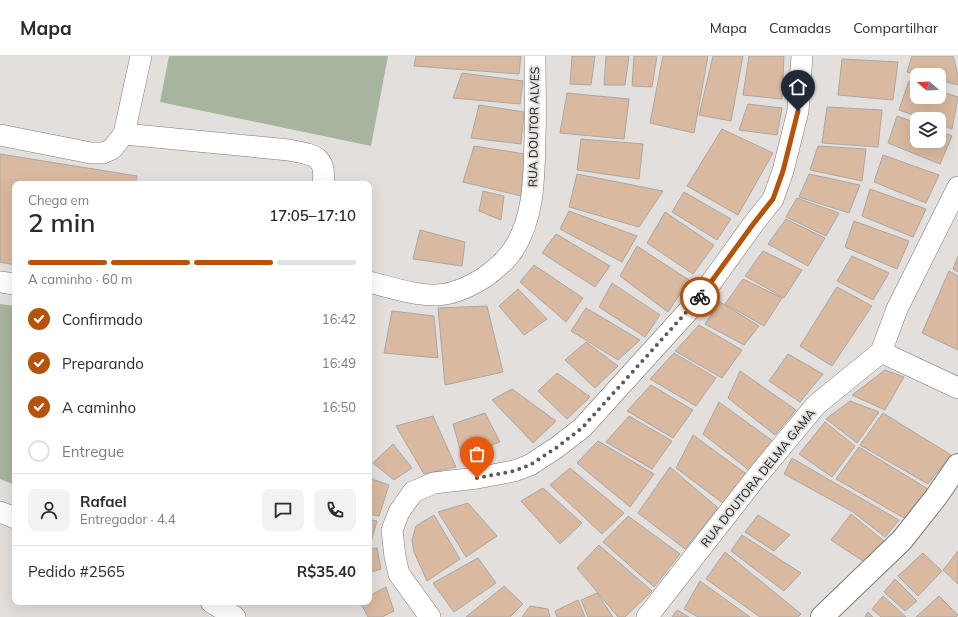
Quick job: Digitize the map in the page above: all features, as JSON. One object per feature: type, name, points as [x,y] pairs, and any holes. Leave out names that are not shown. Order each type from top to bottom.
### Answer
[{"type":"street","points":[[0,134],[91,153],[103,153],[112,149],[124,134],[141,56]]},
{"type":"street","name":"RUA DOUTOR ALVES","points":[[372,283],[414,292],[437,295],[457,291],[479,281],[498,267],[513,250],[526,223],[532,196],[534,166],[535,56]]},
{"type":"street","points":[[430,617],[399,574],[394,557],[392,530],[399,512],[413,492],[434,483],[477,478],[514,471],[530,465],[556,448],[582,428],[700,298],[773,199],[783,171],[798,111],[802,56]]},
{"type":"street","points":[[124,134],[289,150],[319,159],[323,166],[323,181]]},
{"type":"street","name":"RUA DOUTORA DELMA GAMA","points":[[647,617],[758,475],[816,405],[880,352],[897,309],[958,188]]},
{"type":"street","points":[[0,282],[12,284]]},
{"type":"street","points":[[880,352],[958,388]]},
{"type":"street","points":[[822,617],[902,540],[936,497],[958,465]]},
{"type":"street","points":[[0,512],[12,517]]},
{"type":"street","points":[[216,605],[235,617]]},
{"type":"green space","points":[[169,56],[388,56],[371,146],[160,102]]},
{"type":"green space","points":[[0,304],[12,306],[12,484],[0,479]]},
{"type":"building","points":[[416,56],[521,56],[519,74],[414,66]]},
{"type":"building","points":[[572,56],[595,56],[591,85],[570,84]]},
{"type":"building","points":[[606,56],[629,56],[625,85],[604,85]]},
{"type":"building","points":[[634,56],[657,56],[652,87],[632,86]]},
{"type":"building","points":[[663,56],[708,56],[694,133],[650,123]]},
{"type":"building","points":[[713,56],[743,56],[731,121],[699,115]]},
{"type":"building","points":[[749,56],[784,56],[782,99],[743,95]]},
{"type":"building","points":[[912,56],[953,56],[958,75],[958,85],[946,82],[946,68],[910,68],[910,73],[907,72]]},
{"type":"building","points":[[842,59],[898,62],[893,100],[838,95]]},
{"type":"building","points":[[462,73],[523,81],[520,104],[453,98]]},
{"type":"building","points":[[909,81],[910,104],[946,104],[946,93],[958,97],[952,129],[946,127],[946,112],[910,112],[910,114],[899,110]]},
{"type":"building","points":[[567,93],[629,99],[624,139],[560,133]]},
{"type":"building","points":[[748,104],[782,108],[777,135],[739,130]]},
{"type":"building","points":[[479,105],[524,112],[521,144],[471,138]]},
{"type":"building","points":[[827,107],[882,110],[878,147],[822,143]]},
{"type":"building","points":[[897,116],[910,121],[910,148],[946,148],[946,134],[952,136],[940,164],[888,143]]},
{"type":"building","points":[[722,129],[773,153],[738,215],[687,186]]},
{"type":"building","points":[[581,139],[643,144],[639,179],[577,170]]},
{"type":"building","points":[[474,146],[525,154],[521,196],[463,182]]},
{"type":"building","points":[[818,146],[866,149],[862,181],[810,170]]},
{"type":"building","points":[[0,154],[137,176],[136,181],[12,181],[12,264],[0,262]]},
{"type":"building","points":[[883,155],[939,175],[926,203],[874,182]]},
{"type":"building","points":[[577,174],[663,191],[639,227],[569,207]]},
{"type":"building","points":[[809,174],[860,185],[849,213],[799,197]]},
{"type":"building","points":[[870,189],[926,209],[913,237],[862,216]]},
{"type":"building","points":[[483,191],[504,196],[501,220],[479,211]]},
{"type":"building","points":[[684,192],[731,219],[717,240],[672,212]]},
{"type":"building","points":[[797,198],[839,213],[826,236],[786,217]]},
{"type":"building","points":[[569,211],[637,236],[622,262],[560,229]]},
{"type":"building","points":[[665,212],[714,245],[693,274],[647,243]]},
{"type":"building","points":[[786,219],[825,238],[808,266],[768,244]]},
{"type":"building","points":[[854,221],[909,241],[897,269],[845,247]]},
{"type":"building","points":[[420,230],[465,242],[462,266],[413,259]]},
{"type":"building","points":[[556,234],[610,266],[595,287],[542,253]]},
{"type":"building","points":[[637,246],[689,280],[668,312],[620,276]]},
{"type":"building","points":[[763,251],[802,270],[784,298],[745,276]]},
{"type":"building","points":[[852,256],[889,273],[873,300],[837,281]]},
{"type":"building","points":[[958,256],[958,272],[953,269]]},
{"type":"building","points":[[534,265],[583,298],[566,322],[520,282]]},
{"type":"building","points":[[949,271],[958,276],[958,350],[922,333]]},
{"type":"building","points":[[743,279],[782,298],[764,326],[725,304]]},
{"type":"building","points":[[612,283],[660,315],[645,337],[599,307]]},
{"type":"building","points":[[837,287],[872,306],[832,366],[800,346]]},
{"type":"building","points":[[518,289],[547,319],[524,335],[499,306]]},
{"type":"building","points":[[720,302],[759,326],[744,345],[705,324]]},
{"type":"building","points":[[487,306],[503,372],[445,385],[438,308]]},
{"type":"building","points":[[586,308],[640,340],[618,360],[571,331]]},
{"type":"building","points":[[392,311],[434,316],[438,358],[384,353]]},
{"type":"building","points":[[699,325],[742,350],[722,378],[675,351]]},
{"type":"building","points":[[586,342],[618,366],[595,388],[565,360]]},
{"type":"building","points":[[674,353],[716,378],[696,406],[650,379]]},
{"type":"building","points":[[788,354],[823,374],[800,402],[769,381]]},
{"type":"building","points":[[885,370],[904,377],[885,410],[852,395]]},
{"type":"building","points":[[740,371],[796,410],[775,435],[728,398]]},
{"type":"building","points":[[557,373],[590,397],[567,419],[538,391]]},
{"type":"building","points":[[651,385],[693,410],[673,438],[627,411]]},
{"type":"building","points":[[512,389],[556,421],[533,443],[492,400]]},
{"type":"building","points":[[850,401],[879,412],[857,443],[826,419]]},
{"type":"building","points":[[719,402],[774,442],[750,471],[703,434]]},
{"type":"building","points":[[485,413],[500,442],[462,456],[453,424]]},
{"type":"building","points":[[883,413],[951,455],[928,484],[860,445]]},
{"type":"building","points":[[433,416],[456,467],[424,474],[396,426]]},
{"type":"building","points":[[629,416],[672,441],[652,469],[606,442]]},
{"type":"building","points":[[825,422],[855,446],[832,477],[799,454]]},
{"type":"building","points":[[693,435],[748,475],[724,504],[676,468]]},
{"type":"building","points":[[598,441],[654,474],[630,507],[577,463]]},
{"type":"building","points":[[393,444],[412,468],[394,480],[373,463]]},
{"type":"building","points":[[859,447],[928,489],[904,518],[836,479]]},
{"type":"building","points":[[792,458],[899,520],[885,537],[853,512],[784,474]]},
{"type":"building","points":[[670,467],[718,508],[685,549],[638,513]]},
{"type":"building","points":[[570,468],[624,513],[602,534],[550,485]]},
{"type":"building","points":[[372,479],[389,485],[379,516],[372,515]]},
{"type":"building","points":[[543,488],[582,523],[560,544],[521,501]]},
{"type":"building","points":[[468,503],[497,536],[466,557],[438,512]]},
{"type":"building","points":[[851,514],[884,541],[866,563],[831,540]]},
{"type":"building","points":[[434,515],[460,559],[427,581],[414,552],[412,540],[416,526]]},
{"type":"building","points":[[758,515],[790,535],[774,551],[745,532]]},
{"type":"building","points":[[628,516],[680,554],[654,587],[603,542]]},
{"type":"building","points":[[372,520],[377,521],[372,538]]},
{"type":"building","points":[[742,535],[801,573],[784,591],[731,551]]},
{"type":"building","points":[[599,545],[652,591],[625,617],[618,617],[577,568]]},
{"type":"building","points":[[377,548],[381,569],[372,572],[372,549]]},
{"type":"building","points":[[958,551],[958,584],[943,570]]},
{"type":"building","points":[[725,552],[801,614],[798,617],[760,617],[706,579]]},
{"type":"building","points":[[923,553],[942,571],[918,596],[898,576]]},
{"type":"building","points":[[478,558],[496,583],[454,612],[433,583]]},
{"type":"building","points":[[895,579],[917,601],[905,611],[884,592]]},
{"type":"building","points":[[700,581],[750,617],[698,617],[684,609]]},
{"type":"building","points":[[504,586],[523,604],[510,617],[466,617]]},
{"type":"building","points":[[386,587],[394,611],[382,617],[368,617],[362,605],[372,605],[372,594]]},
{"type":"building","points":[[597,593],[613,617],[588,617],[581,600]]},
{"type":"building","points":[[883,596],[906,617],[881,617],[872,609]]},
{"type":"building","points":[[939,596],[958,615],[956,617],[916,617]]},
{"type":"building","points":[[578,600],[585,617],[557,617],[555,611]]},
{"type":"building","points":[[530,606],[548,609],[550,617],[522,617]]},
{"type":"building","points":[[677,610],[689,617],[672,617]]},
{"type":"building","points":[[868,612],[873,617],[865,617]]},
{"type":"way so far","points":[[477,478],[514,471],[530,465],[556,448],[582,428],[700,297]]},
{"type":"route","points":[[700,297],[773,199],[783,171],[798,111]]}]
